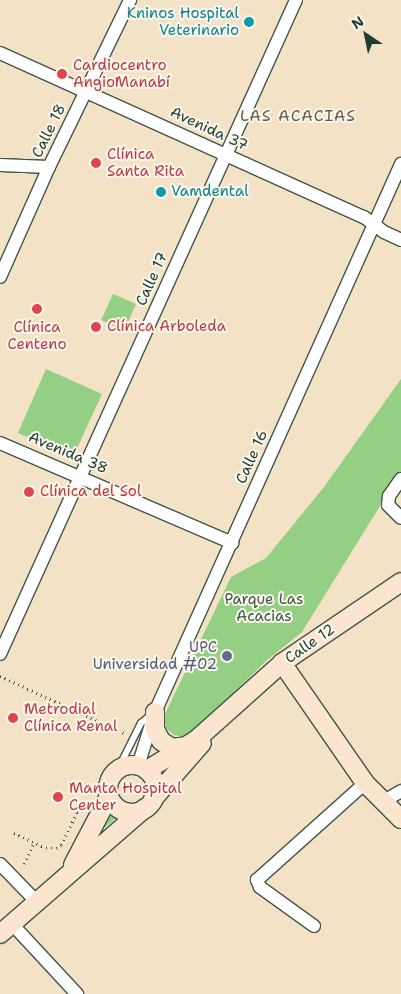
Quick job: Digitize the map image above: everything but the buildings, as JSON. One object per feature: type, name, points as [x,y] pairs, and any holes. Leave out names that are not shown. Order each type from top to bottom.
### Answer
[{"type":"main road","name":"Calle 12","points":[[142,768],[186,746],[227,714],[282,663],[401,582]]},
{"type":"main road","points":[[282,663],[365,784],[401,818]]},
{"type":"main road","points":[[155,712],[155,729],[160,741],[172,748],[186,746]]},
{"type":"main road","name":"Calle 12","points":[[6,929],[149,804],[227,714]]},
{"type":"main road","points":[[142,768],[156,787],[149,804],[124,811],[109,796],[110,781],[118,769],[142,768]]},
{"type":"main road","name":"Calle 12","points":[[69,872],[109,796]]},
{"type":"street","name":"Calle 18","points":[[0,278],[49,168],[130,0]]},
{"type":"street","name":"Calle 17","points":[[0,654],[296,0]]},
{"type":"street","name":"Avenida 37","points":[[0,53],[87,90],[374,222],[384,232],[401,240]]},
{"type":"street","name":"Calle 16","points":[[142,768],[155,712],[401,164]]},
{"type":"street","points":[[0,165],[49,168]]},
{"type":"street","name":"Avenida 38","points":[[0,443],[232,543]]},
{"type":"street","points":[[401,479],[389,496],[388,505],[401,518]]},
{"type":"street","points":[[314,926],[260,887],[257,880],[365,784]]},
{"type":"street","points":[[384,801],[401,791]]},
{"type":"street","points":[[0,864],[37,902]]},
{"type":"street","points":[[6,929],[76,994]]},
{"type":"lane","points":[[118,769],[142,723],[155,712]]},
{"type":"path","points":[[0,676],[128,735]]},
{"type":"path","points":[[14,832],[46,848],[56,848],[61,845],[77,812],[90,817]]},
{"type":"path","points":[[24,864],[34,843]]},
{"type":"green space","points":[[113,294],[136,304],[124,331],[101,320]]},
{"type":"green space","points":[[46,369],[102,394],[73,457],[18,433]]},
{"type":"green space","name":"Parque Las Acacias","points":[[401,379],[401,472],[302,632],[267,660],[199,727],[185,737],[174,735],[166,728],[164,716],[231,577],[266,558],[324,487]]},
{"type":"green space","points":[[111,806],[121,814],[103,829],[101,827]]},
{"type":"place","name":"Kninos Hospital Veterinario","points":[[249,22]]},
{"type":"place","name":"Cardiocentro AngioManabí","points":[[62,74]]},
{"type":"place","name":"Clínica Santa Rita","points":[[96,163]]},
{"type":"place","name":"Vamdental","points":[[161,192]]},
{"type":"place","name":"Clínica Centeno","points":[[37,309]]},
{"type":"place","name":"Clínica Arboleda","points":[[96,327]]},
{"type":"place","name":"Clínica del Sol","points":[[29,492]]},
{"type":"place","name":"UPC Universidad #02","points":[[227,656]]},
{"type":"place","name":"Metrodial Clínica Renal","points":[[13,718]]},
{"type":"place","name":"Manta Hospital Center","points":[[58,797]]},
{"type":"district","name":"LAS ACACIAS","points":[[298,116]]}]
